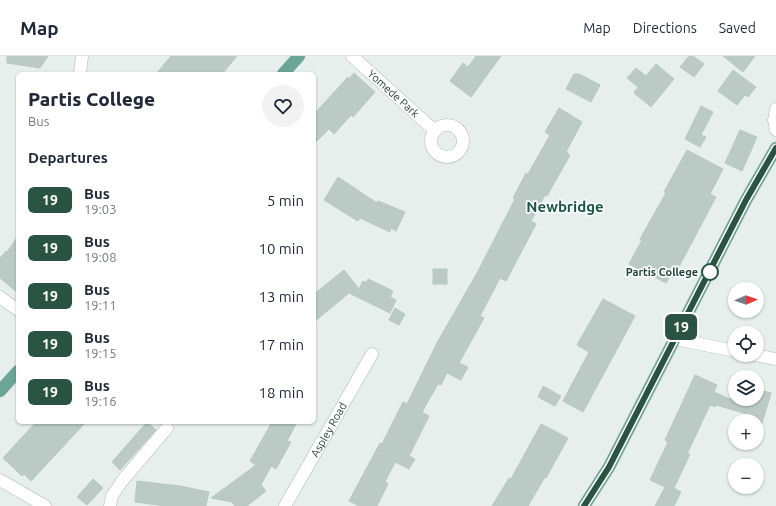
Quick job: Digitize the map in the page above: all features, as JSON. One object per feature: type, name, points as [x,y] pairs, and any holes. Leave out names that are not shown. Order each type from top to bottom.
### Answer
[{"type":"main road","points":[[285,72],[299,56]]},
{"type":"main road","points":[[584,506],[609,467],[746,200],[776,148]]},
{"type":"main road","points":[[0,391],[16,373]]},
{"type":"street","points":[[80,72],[82,56]]},
{"type":"street","name":"Yomede Park","points":[[352,56],[435,131]]},
{"type":"street","points":[[776,109],[774,120],[776,130]]},
{"type":"street","points":[[0,297],[16,309]]},
{"type":"street","points":[[675,339],[728,350]]},
{"type":"street","name":"Aspley Road","points":[[285,506],[372,354]]},
{"type":"street","points":[[764,357],[776,359]]},
{"type":"street","points":[[110,506],[112,496],[122,481],[167,428]]},
{"type":"street","points":[[0,480],[45,506]]},
{"type":"building","points":[[7,56],[48,56],[40,68],[7,63]]},
{"type":"building","points":[[171,56],[237,56],[224,72],[158,72]]},
{"type":"building","points":[[476,56],[501,56],[471,97],[450,81],[463,63],[468,67]]},
{"type":"building","points":[[689,56],[693,56],[704,64],[694,77],[680,67]]},
{"type":"building","points":[[723,56],[755,56],[743,72]]},
{"type":"building","points":[[656,64],[674,79],[651,107],[634,93],[638,87],[627,78],[636,68],[646,76]]},
{"type":"building","points":[[733,70],[756,87],[748,97],[745,95],[737,105],[718,91]]},
{"type":"building","points":[[354,73],[375,92],[353,117],[351,115],[334,134],[329,129],[316,142],[316,112],[348,77],[349,79]]},
{"type":"building","points":[[574,74],[579,74],[600,85],[591,102],[566,89]]},
{"type":"building","points":[[701,106],[713,112],[701,135],[706,137],[700,147],[685,139]]},
{"type":"building","points":[[559,108],[582,122],[566,152],[570,155],[531,221],[536,224],[506,281],[500,278],[480,316],[484,318],[459,363],[468,367],[461,380],[447,373],[441,385],[438,384],[422,412],[429,416],[409,456],[415,459],[409,469],[395,462],[385,482],[388,484],[377,506],[359,506],[349,501],[380,443],[382,444],[403,402],[407,404],[438,341],[477,273],[515,199],[513,198],[526,173],[528,174],[550,135],[545,132]]},
{"type":"building","points":[[740,130],[757,137],[742,171],[725,163]]},
{"type":"building","points":[[687,150],[723,169],[710,194],[716,197],[673,278],[670,276],[666,283],[629,264],[642,240],[640,239],[666,193],[664,192]]},
{"type":"building","points":[[338,177],[377,203],[378,201],[405,212],[396,231],[391,228],[390,232],[360,218],[358,221],[324,200]]},
{"type":"building","points":[[16,239],[16,291],[0,278],[0,258],[6,251],[7,252]]},
{"type":"building","points":[[433,269],[447,269],[447,284],[433,284]]},
{"type":"building","points":[[344,270],[359,289],[363,281],[366,283],[368,279],[393,291],[390,297],[396,300],[390,313],[349,293],[316,320],[316,292]]},
{"type":"building","points":[[603,299],[635,316],[583,412],[563,401],[589,352],[577,345]]},
{"type":"building","points":[[395,308],[405,314],[399,325],[389,320]]},
{"type":"building","points":[[695,375],[717,385],[714,392],[728,398],[728,406],[764,406],[764,391],[771,393],[764,417],[764,414],[747,414],[716,405],[715,407],[710,405],[687,454],[690,454],[674,488],[681,492],[674,506],[655,506],[665,487],[650,480],[668,442],[665,440]]},
{"type":"building","points":[[543,386],[561,396],[555,406],[538,397]]},
{"type":"building","points":[[34,424],[84,424],[31,481],[24,474],[22,476],[3,458]]},
{"type":"building","points":[[145,424],[149,424],[156,430],[120,470],[112,462]]},
{"type":"building","points":[[271,424],[296,424],[287,441],[291,442],[276,469],[271,466],[261,485],[266,491],[247,506],[235,506],[232,502],[211,498],[256,465],[250,461]]},
{"type":"building","points":[[541,424],[568,438],[546,478],[545,477],[528,506],[492,506],[509,478],[511,479]]},
{"type":"building","points":[[93,479],[103,488],[87,505],[77,497]]},
{"type":"building","points":[[137,481],[180,486],[209,492],[206,506],[165,506],[135,502]]},
{"type":"bus line","name":"19","points":[[584,506],[609,467],[746,200],[776,148]]},
{"type":"place","name":"Partis College","points":[[710,272]]},
{"type":"district","name":"Newbridge","points":[[565,207]]}]
